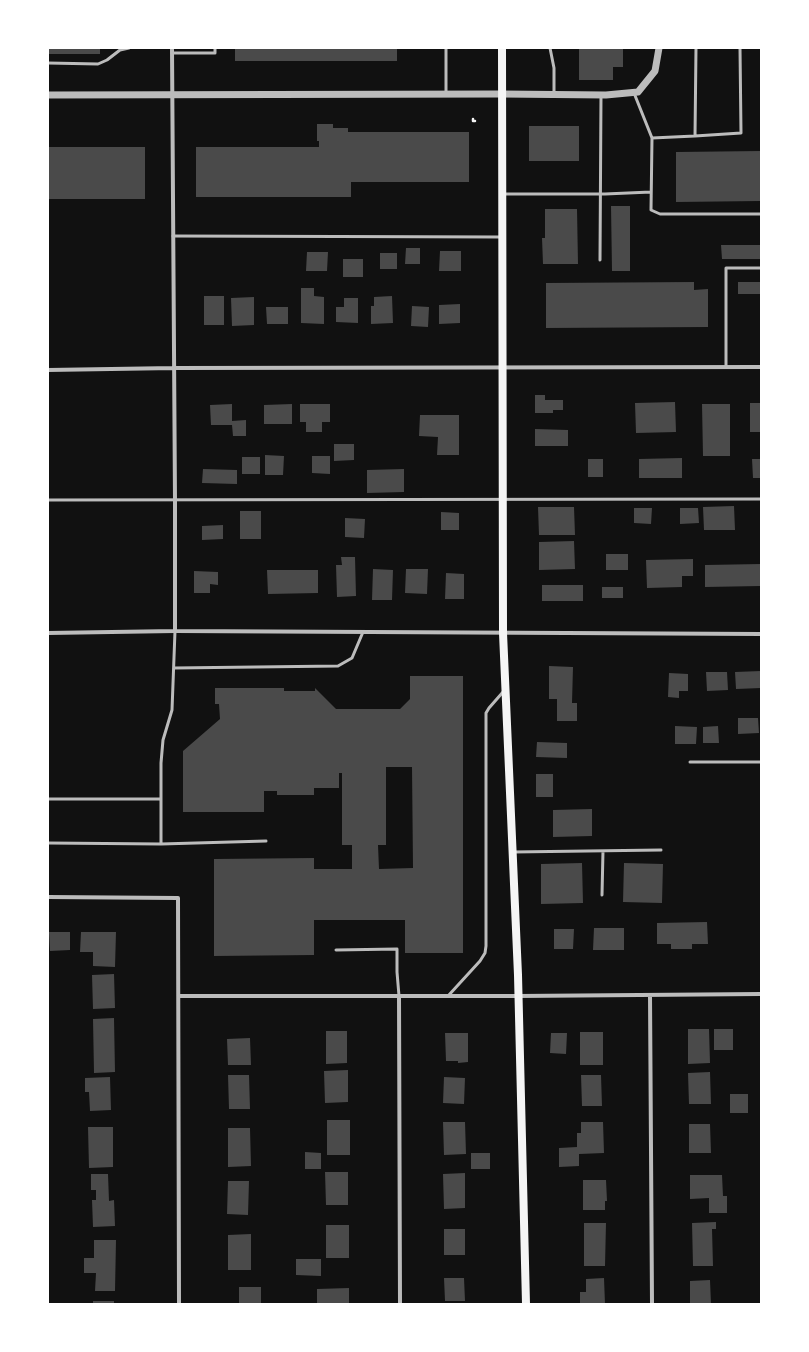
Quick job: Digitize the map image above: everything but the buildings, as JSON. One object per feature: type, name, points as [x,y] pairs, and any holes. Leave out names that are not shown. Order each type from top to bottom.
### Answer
[{"type":"main road","points":[[502,48],[501,236],[504,633],[518,975],[526,1304]]},
{"type":"street","points":[[172,48],[175,631]]},
{"type":"street","points":[[48,95],[601,95],[634,93],[638,92],[655,71],[659,48]]},
{"type":"street","points":[[48,370],[174,368],[761,367]]},
{"type":"street","points":[[48,633],[175,631],[761,634]]},
{"type":"street","points":[[48,897],[178,898],[179,1304]]},
{"type":"street","points":[[179,996],[761,994]]},
{"type":"street","points":[[650,995],[652,1304]]},
{"type":"street","points":[[399,996],[400,1304]]},
{"type":"lane","points":[[48,64],[98,64],[107,60],[120,50],[129,48]]},
{"type":"lane","points":[[172,53],[215,53],[215,48]]},
{"type":"lane","points":[[446,48],[446,94]]},
{"type":"lane","points":[[550,48],[554,68],[554,94]]},
{"type":"lane","points":[[694,136],[696,48]]},
{"type":"lane","points":[[652,138],[741,133],[740,48]]},
{"type":"lane","points":[[634,93],[652,138],[651,210],[660,214],[761,214]]},
{"type":"lane","points":[[600,260],[601,95]]},
{"type":"lane","points":[[501,194],[601,194],[651,192]]},
{"type":"lane","points":[[173,236],[501,236]]},
{"type":"lane","points":[[726,368],[726,268],[761,268]]},
{"type":"lane","points":[[48,500],[761,499]]},
{"type":"lane","points":[[161,844],[161,763],[163,740],[172,710],[175,631]]},
{"type":"lane","points":[[174,668],[338,666],[352,658],[363,632]]},
{"type":"lane","points":[[448,996],[480,961],[485,953],[486,713],[506,689]]},
{"type":"lane","points":[[690,762],[761,762]]},
{"type":"lane","points":[[48,799],[161,799]]},
{"type":"lane","points":[[48,843],[161,844],[266,841]]},
{"type":"lane","points":[[513,852],[661,850]]},
{"type":"lane","points":[[602,851],[602,895]]},
{"type":"lane","points":[[336,950],[397,949],[399,996]]}]
